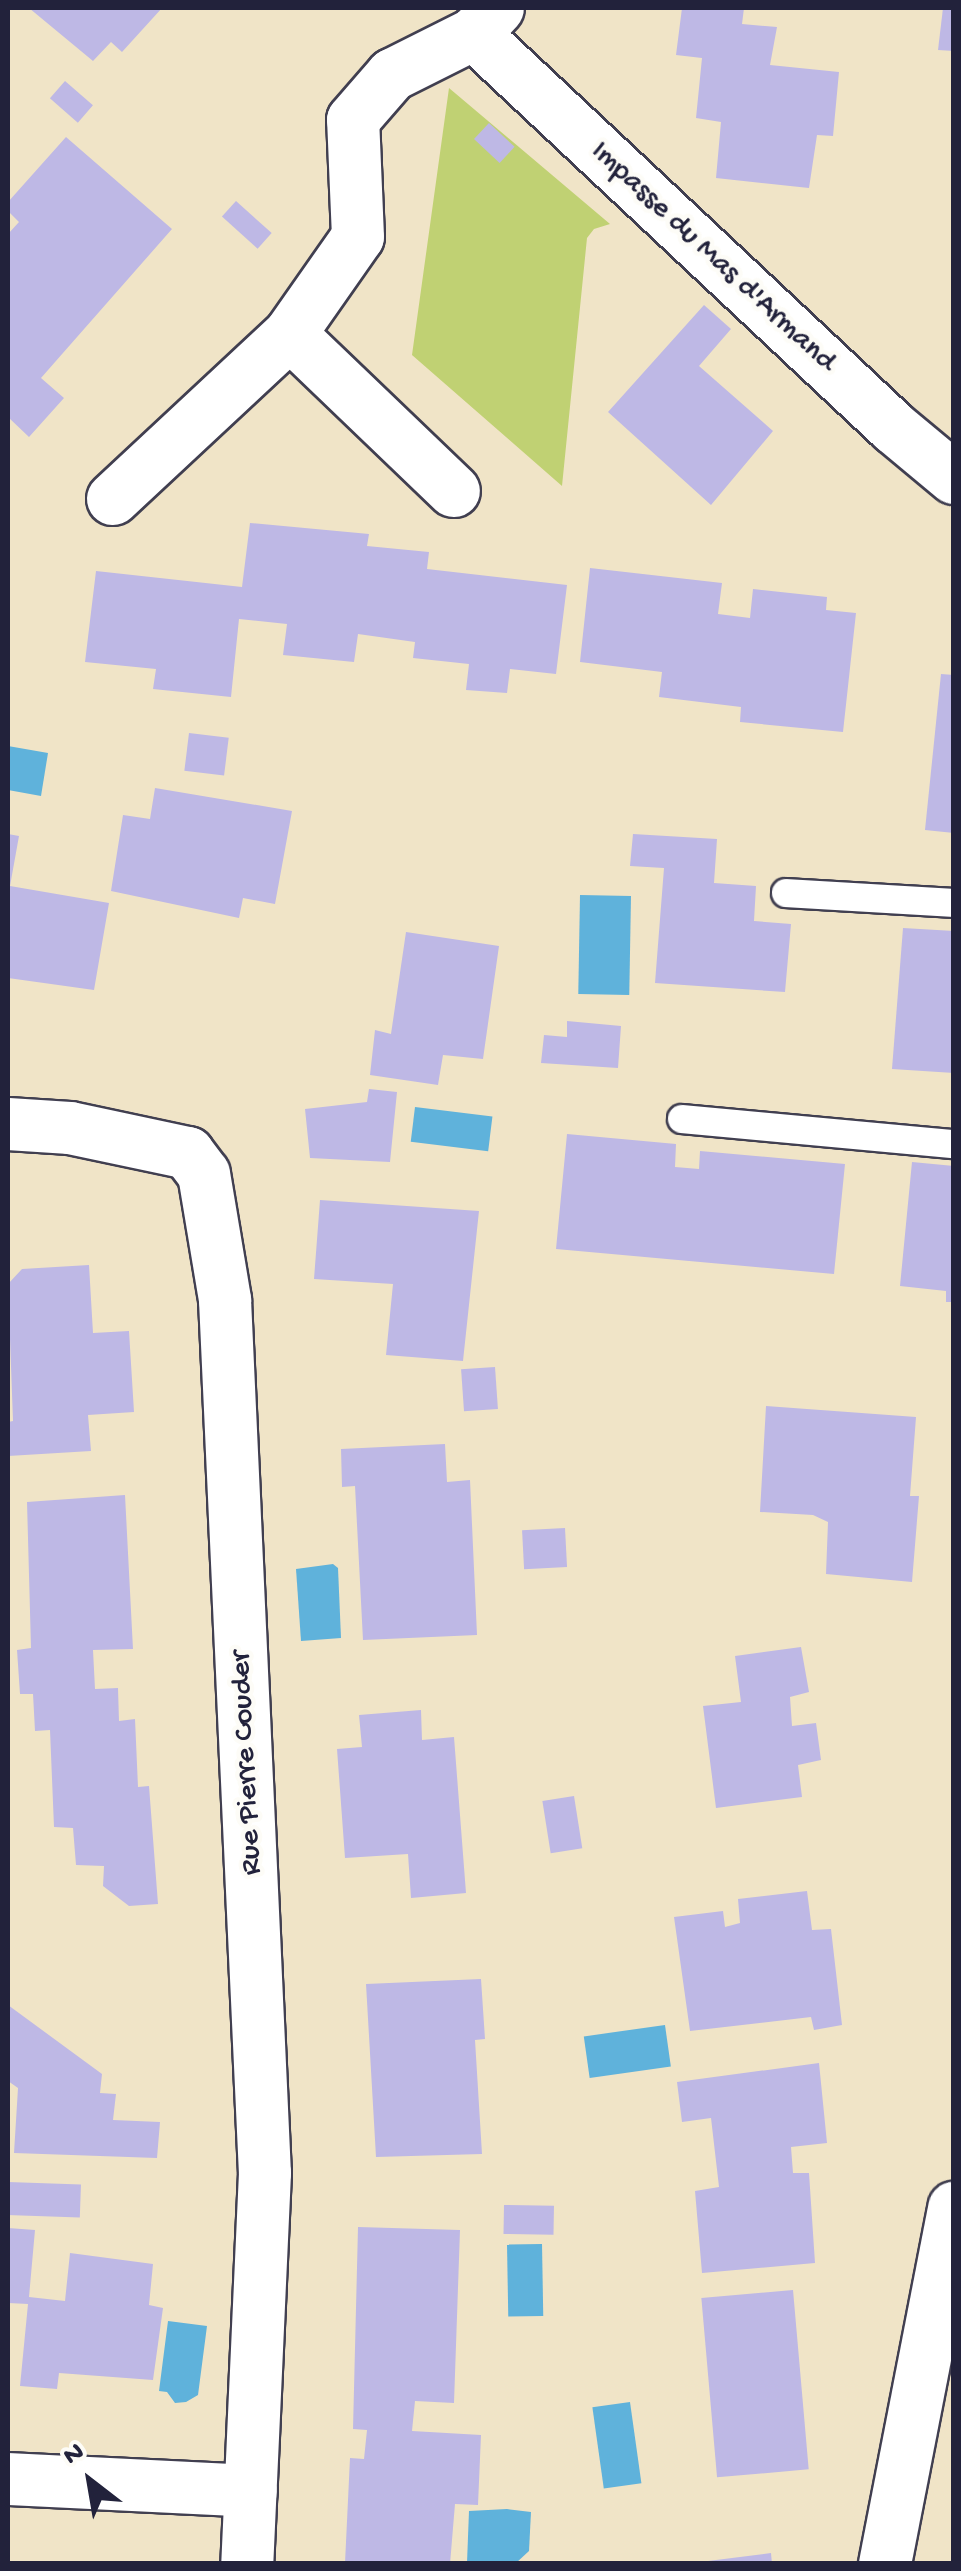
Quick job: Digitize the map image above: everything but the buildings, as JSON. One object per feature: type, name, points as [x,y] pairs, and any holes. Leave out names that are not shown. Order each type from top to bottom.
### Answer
[{"type":"street","name":"Impasse du Mas d'Armand","points":[[113,498],[290,334],[358,237],[353,120],[392,75],[486,21],[894,428],[954,478]]},
{"type":"street","points":[[290,334],[454,491]]},
{"type":"street","name":"Rue Pierre Couder","points":[[8,1124],[157,1143],[188,1153],[204,1174],[225,1300],[264,2156],[247,2564]]},
{"type":"street","points":[[886,2564],[954,2208]]},
{"type":"street","points":[[8,2479],[251,2492]]},
{"type":"lane","points":[[786,894],[954,903]]},
{"type":"lane","points":[[682,1119],[954,1144]]},
{"type":"green space","points":[[449,88],[610,224],[594,229],[587,238],[562,486],[412,355]]},
{"type":"water","points":[[8,746],[48,753],[41,796],[8,790]]},
{"type":"water","points":[[580,895],[631,896],[629,995],[578,994]]},
{"type":"water","points":[[415,1107],[492,1117],[488,1151],[411,1142]]},
{"type":"water","points":[[333,1564],[338,1568],[341,1638],[301,1641],[296,1569]]},
{"type":"water","points":[[665,2025],[671,2067],[590,2078],[584,2036]]},
{"type":"water","points":[[542,2244],[543,2316],[508,2317],[507,2245]]},
{"type":"water","points":[[168,2321],[207,2326],[198,2395],[186,2402],[175,2403],[167,2392],[159,2391]]},
{"type":"water","points":[[630,2402],[641,2483],[604,2488],[592,2407]]},
{"type":"water","points":[[469,2511],[531,2512],[529,2551],[516,2563],[467,2563]]}]
